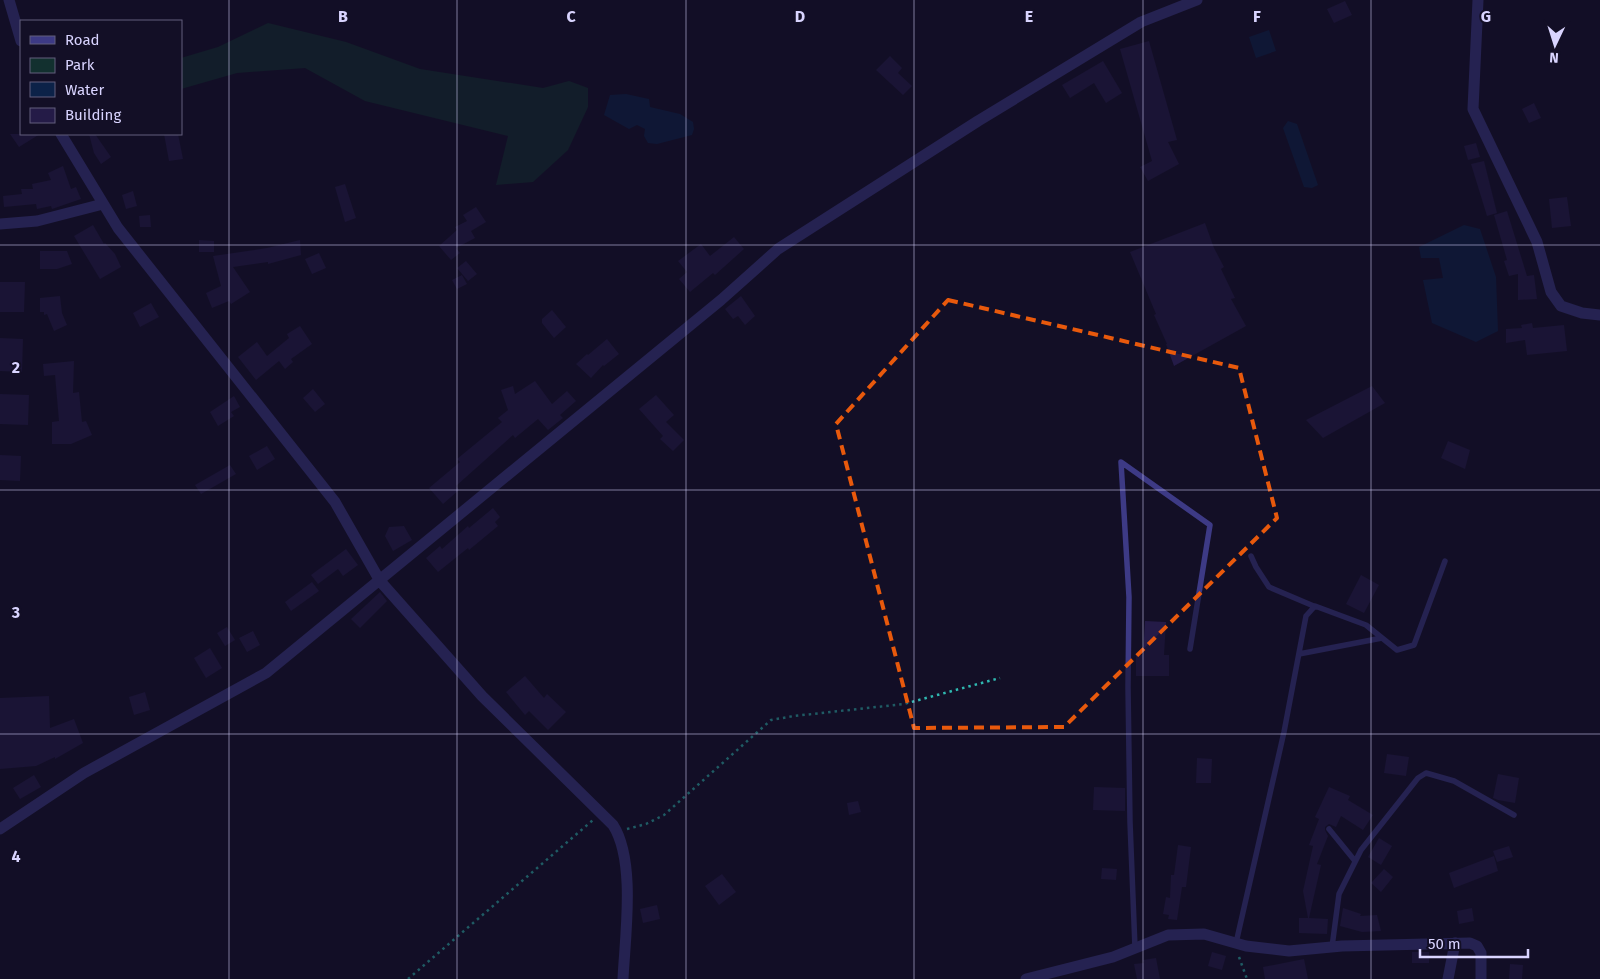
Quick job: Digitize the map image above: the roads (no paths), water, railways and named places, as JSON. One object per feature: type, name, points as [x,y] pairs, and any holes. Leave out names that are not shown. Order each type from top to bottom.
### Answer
[{"type":"street","points":[[9,0],[20,38]]},
{"type":"street","points":[[0,829],[84,773],[266,673],[722,300],[778,249],[978,121],[1141,22],[1197,0]]},
{"type":"street","points":[[1478,0],[1473,108],[1537,242],[1550,292],[1562,306],[1582,313],[1600,315]]},
{"type":"street","points":[[62,135],[124,236],[335,502],[380,581],[482,696],[601,813],[616,831],[622,843],[626,860],[627,893],[623,979]]},
{"type":"street","points":[[0,224],[37,221],[103,204]]},
{"type":"street","points":[[1026,979],[1046,976],[1113,956],[1168,935],[1204,934],[1246,946],[1289,952],[1332,947],[1470,943],[1477,946],[1481,953],[1481,979]]},
{"type":"street","points":[[1448,979],[1454,943]]},
{"type":"lane","points":[[1135,948],[1128,687],[1130,597],[1121,462],[1210,525],[1190,649]]},
{"type":"lane","points":[[1251,556],[1269,587],[1366,626],[1397,650],[1414,645],[1445,561]]},
{"type":"lane","points":[[1232,942],[1284,732],[1306,616],[1315,606],[1321,608]]},
{"type":"lane","points":[[1299,654],[1382,638]]},
{"type":"lane","points":[[1332,947],[1339,894],[1355,861],[1366,843],[1418,778],[1426,773],[1454,781],[1514,815]]},
{"type":"lane","points":[[1329,829],[1355,861]]},
{"type":"water","points":[[1269,30],[1276,51],[1256,58],[1249,37]]},
{"type":"water","points":[[626,94],[649,99],[650,107],[680,114],[693,122],[694,129],[692,135],[657,144],[648,143],[644,136],[645,129],[637,125],[629,129],[604,115],[610,95]]},
{"type":"water","points":[[1288,121],[1297,124],[1318,185],[1312,188],[1304,187],[1283,128]]},
{"type":"water","points":[[1464,225],[1480,229],[1496,277],[1498,331],[1476,342],[1432,323],[1423,280],[1443,278],[1439,258],[1421,258],[1419,247]]}]
